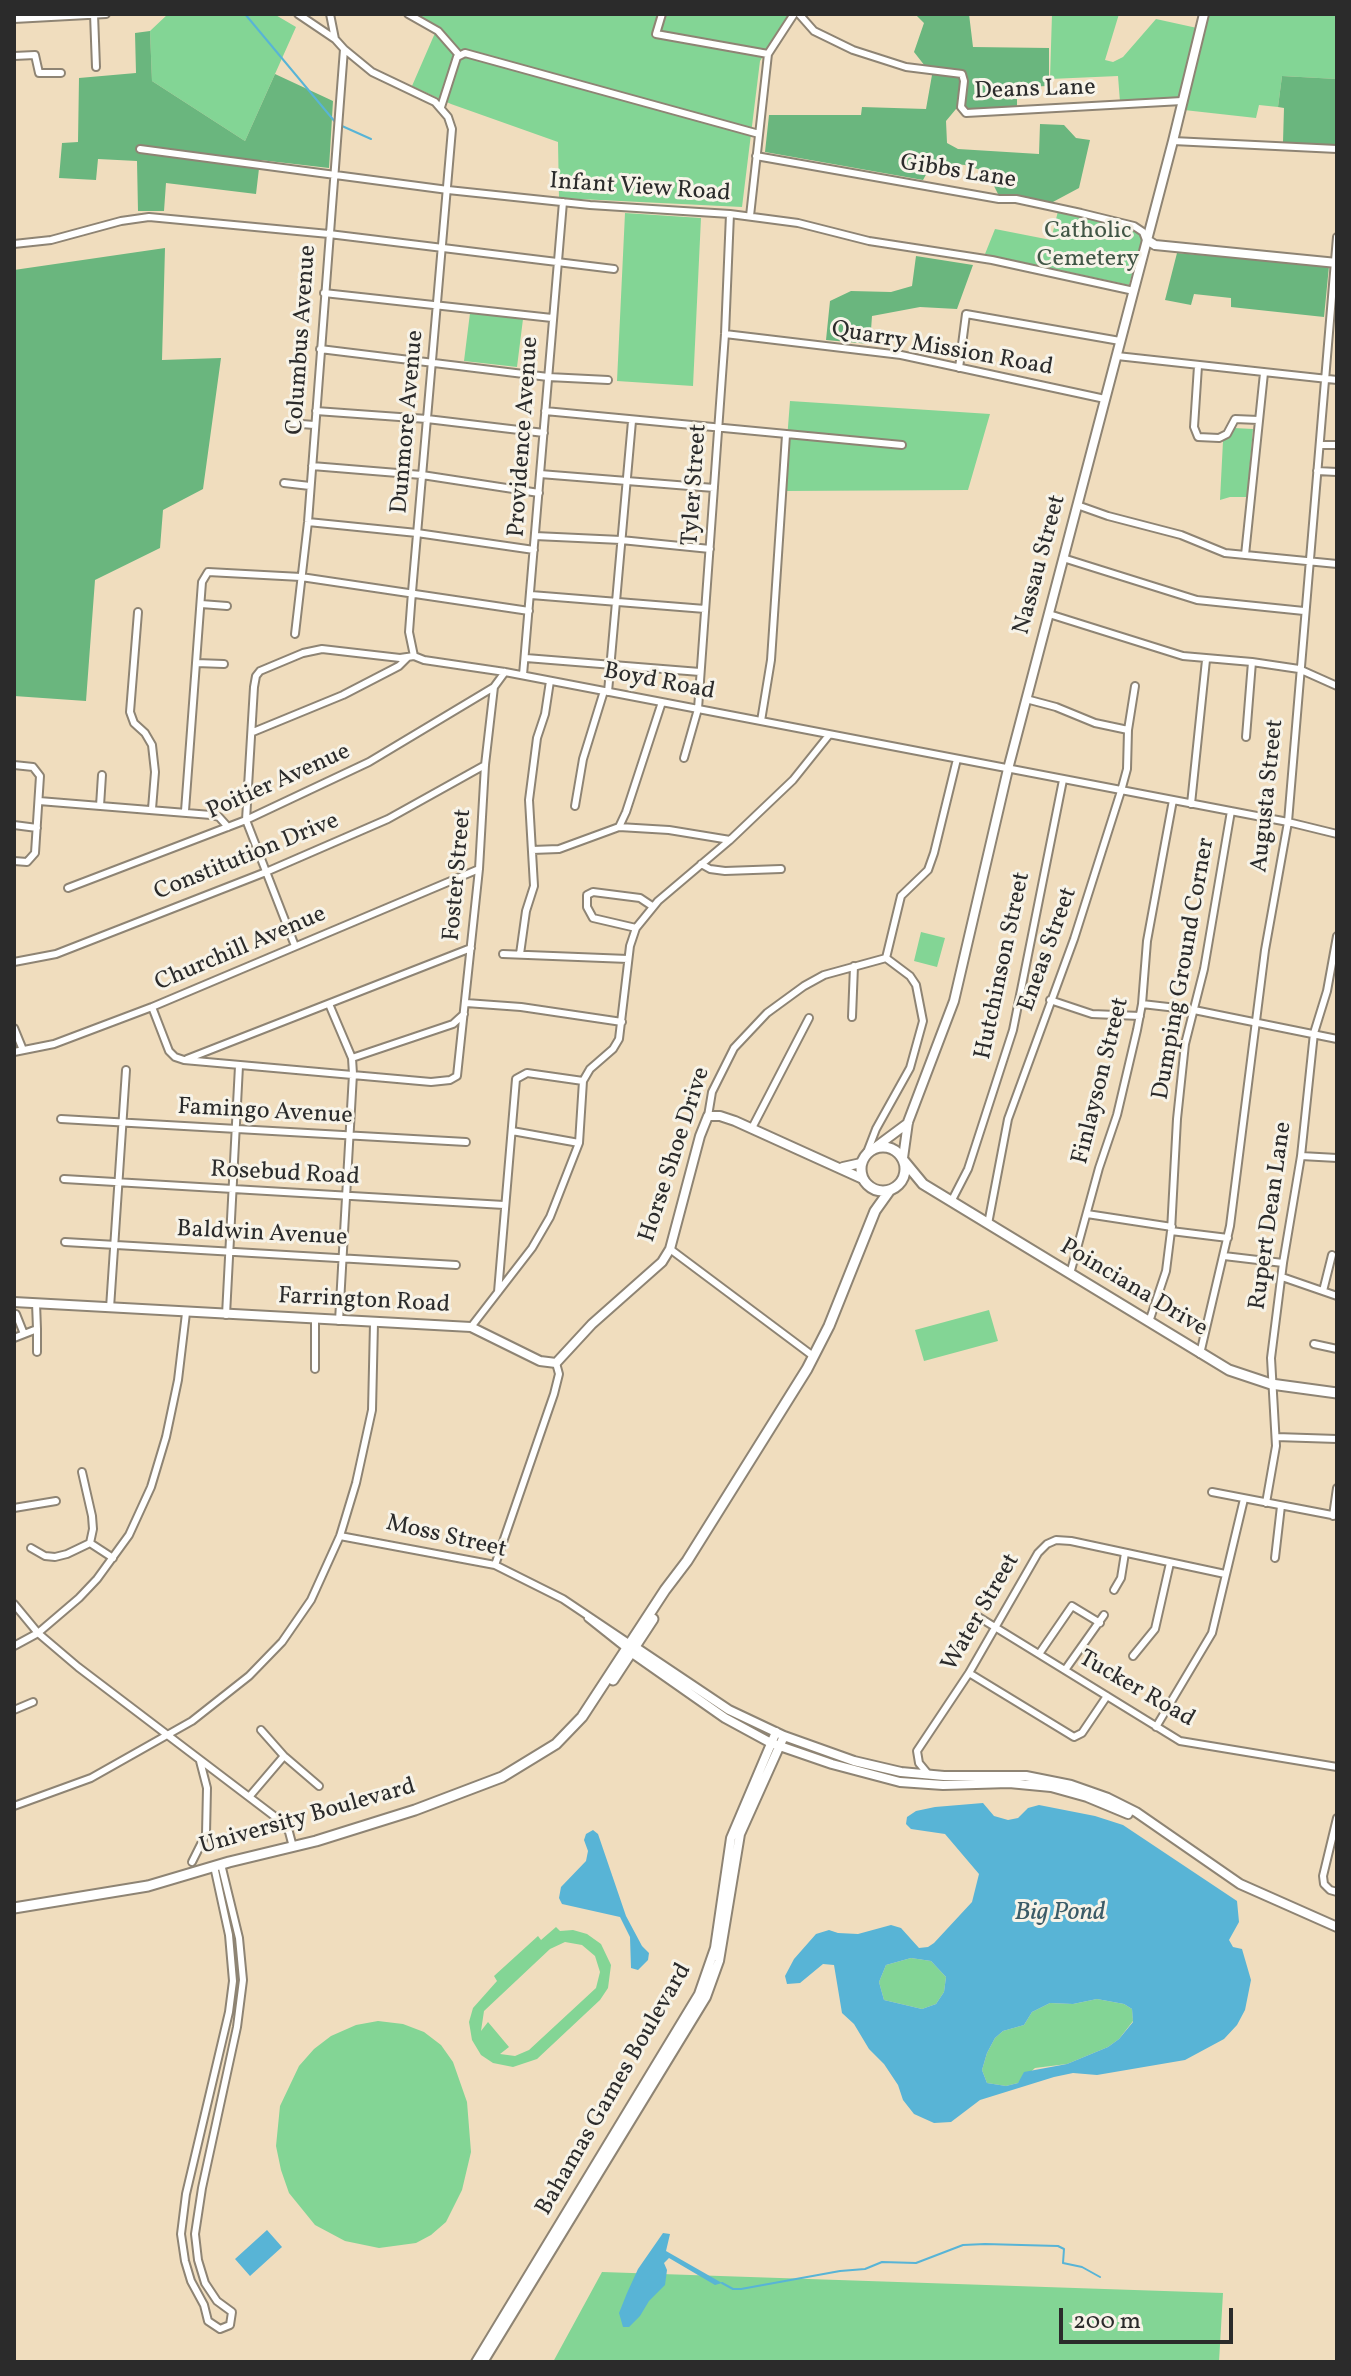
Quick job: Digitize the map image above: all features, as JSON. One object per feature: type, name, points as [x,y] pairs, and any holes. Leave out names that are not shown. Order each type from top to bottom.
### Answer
[{"type":"main road","name":"Nassau Street","points":[[903,1159],[908,1122],[954,1001],[1008,769],[1204,14]]},
{"type":"main road","points":[[1147,240],[1155,245],[1336,263]]},
{"type":"main road","points":[[708,1116],[727,1117],[842,1167],[873,1189],[890,1190],[902,1182],[906,1172],[903,1159]]},
{"type":"main road","name":"Horse Shoe Drive","points":[[556,1363],[592,1324],[655,1271],[670,1249],[708,1116]]},
{"type":"main road","points":[[863,1179],[867,1156],[908,1122]]},
{"type":"main road","points":[[842,1167],[888,1147],[903,1159],[923,1184]]},
{"type":"main road","points":[[902,1182],[923,1184]]},
{"type":"main road","name":"Poinciana Drive","points":[[923,1184],[1229,1370],[1271,1384],[1337,1393]]},
{"type":"main road","name":"University Boulevard","points":[[873,1189],[875,1211]]},
{"type":"main road","name":"University Boulevard","points":[[14,1908],[148,1886],[293,1847],[415,1810],[502,1777],[556,1744],[604,1693],[670,1592],[670,1586],[813,1356],[829,1326],[875,1211],[890,1190]]},
{"type":"main road","name":"Farrington Road","points":[[14,1302],[471,1327]]},
{"type":"main road","points":[[471,1327],[540,1361],[556,1363]]},
{"type":"main road","points":[[631,1648],[729,1710],[780,1734],[868,1765],[928,1774],[1009,1775],[1052,1780],[1108,1798],[1240,1884],[1337,1927]]},
{"type":"main road","points":[[631,1648],[725,1718],[775,1744],[850,1770],[900,1782],[943,1785],[1009,1783],[1051,1787],[1144,1819]]},
{"type":"main road","name":"Bahamas Games Boulevard","points":[[476,2362],[699,1994],[716,1940],[736,1823],[780,1734]]},
{"type":"main road","name":"Bahamas Games Boulevard","points":[[483,2362],[706,1997],[719,1961],[729,1867]]},
{"type":"street","points":[[94,14],[96,67]]},
{"type":"street","points":[[14,19],[106,14]]},
{"type":"street","points":[[298,14],[335,39],[372,72],[441,107],[459,55]]},
{"type":"street","points":[[330,14],[335,39]]},
{"type":"street","points":[[408,14],[438,31],[459,55]]},
{"type":"street","points":[[662,14],[656,34],[768,54]]},
{"type":"street","points":[[750,216],[768,54],[797,14]]},
{"type":"street","name":"Deans Lane","points":[[797,14],[814,31],[853,50],[906,67],[962,74],[961,107],[966,113],[1182,101]]},
{"type":"street","name":"Columbus Avenue","points":[[295,634],[308,522],[344,49]]},
{"type":"street","points":[[459,55],[465,53],[759,134]]},
{"type":"street","points":[[14,56],[35,55],[39,73],[61,73]]},
{"type":"street","name":"Dunmore Avenue","points":[[411,657],[412,592],[452,129],[441,107]]},
{"type":"street","points":[[1173,141],[1337,149]]},
{"type":"street","name":"Infant View Road","points":[[140,149],[448,190],[750,216],[798,223],[869,241],[992,260],[1134,291]]},
{"type":"street","name":"Gibbs Lane","points":[[756,156],[999,199],[1016,199],[1134,226],[1143,232],[1147,240]]},
{"type":"street","name":"Providence Avenue","points":[[523,675],[563,202]]},
{"type":"street","name":"Tyler Street","points":[[684,758],[698,709],[719,427],[730,214]]},
{"type":"street","points":[[14,244],[51,240],[136,218],[329,234],[614,269]]},
{"type":"street","name":"Augusta Street","points":[[1200,1354],[1228,1238],[1265,950],[1288,822],[1337,237]]},
{"type":"street","points":[[324,293],[552,318]]},
{"type":"street","points":[[959,368],[966,314],[1120,341]]},
{"type":"street","name":"Quarry Mission Road","points":[[725,334],[875,352],[1105,399]]},
{"type":"street","points":[[320,349],[548,377],[608,380]]},
{"type":"street","points":[[1117,356],[1337,380]]},
{"type":"street","points":[[1198,366],[1194,427],[1198,437],[1219,438],[1227,434],[1235,419],[1258,420]]},
{"type":"street","points":[[1245,555],[1264,373]]},
{"type":"street","points":[[316,411],[427,419],[544,433]]},
{"type":"street","points":[[545,411],[902,445]]},
{"type":"street","points":[[575,806],[583,759],[606,692],[632,421]]},
{"type":"street","points":[[289,423],[314,425]]},
{"type":"street","points":[[761,721],[771,660],[786,435]]},
{"type":"street","points":[[1320,445],[1337,445]]},
{"type":"street","points":[[312,466],[422,475],[539,493]]},
{"type":"street","points":[[1317,471],[1337,472]]},
{"type":"street","points":[[540,474],[714,488]]},
{"type":"street","points":[[284,483],[310,486]]},
{"type":"street","points":[[1077,505],[1190,538],[1213,549],[1337,564]]},
{"type":"street","points":[[308,522],[417,533],[534,550]]},
{"type":"street","points":[[535,536],[710,549]]},
{"type":"street","points":[[1063,558],[1197,600],[1304,611]]},
{"type":"street","points":[[185,811],[204,576],[214,571],[301,577],[529,611]]},
{"type":"street","points":[[531,595],[705,609]]},
{"type":"street","points":[[201,604],[227,606]]},
{"type":"street","points":[[138,612],[130,712],[134,723],[152,745],[155,772],[152,809]]},
{"type":"street","points":[[1049,614],[1183,656],[1299,669],[1337,686]]},
{"type":"street","name":"Boyd Road","points":[[253,732],[256,676],[271,665],[303,653],[338,649],[523,675],[1337,834]]},
{"type":"street","points":[[295,946],[246,820],[253,732],[343,695],[411,657]]},
{"type":"street","points":[[526,658],[700,672]]},
{"type":"street","points":[[1191,804],[1206,660]]},
{"type":"street","points":[[1246,737],[1252,662]]},
{"type":"street","points":[[196,663],[224,664]]},
{"type":"street","name":"Foster Street","points":[[353,1074],[431,1082],[457,1076],[494,687],[505,672]]},
{"type":"street","points":[[520,954],[526,911],[534,886],[529,800],[537,738],[550,681]]},
{"type":"street","name":"Eneas Street","points":[[988,1224],[1008,1119],[1074,939],[1121,791],[1127,769],[1128,730],[1135,686]]},
{"type":"street","name":"Poitier Avenue","points":[[68,888],[246,820],[369,762],[494,687]]},
{"type":"street","points":[[1026,699],[1095,723],[1128,730]]},
{"type":"street","points":[[619,827],[662,702]]},
{"type":"street","points":[[498,1293],[518,1076],[527,1073],[583,1081],[590,1069],[617,1044],[628,959],[636,928],[652,906],[730,840],[793,780],[829,735]]},
{"type":"street","points":[[867,1156],[873,1133],[910,1068],[923,1021],[916,985],[910,976],[886,958],[901,896],[928,870],[957,759]]},
{"type":"street","points":[[14,765],[33,767],[39,772],[33,857],[27,862],[14,861]]},
{"type":"street","name":"Constitution Drive","points":[[14,962],[56,954],[266,872],[388,819],[485,765]]},
{"type":"street","points":[[100,806],[102,775]]},
{"type":"street","name":"Hutchinson Street","points":[[951,1202],[968,1169],[1013,1030],[1063,780]]},
{"type":"street","name":"Finlayson Street","points":[[1070,1274],[1117,1115],[1140,1016],[1146,948],[1173,800]]},
{"type":"street","points":[[39,801],[185,811],[219,817],[228,827]]},
{"type":"street","name":"Dumping Ground Corner","points":[[1149,1322],[1166,1271],[1172,1229],[1177,1119],[1185,1044],[1206,958],[1231,811]]},
{"type":"street","points":[[14,825],[37,828]]},
{"type":"street","points":[[532,850],[559,849],[619,827],[669,830],[730,840]]},
{"type":"street","points":[[701,864],[725,871],[781,869]]},
{"type":"street","name":"Churchill Avenue","points":[[14,1052],[54,1044],[152,1007],[479,869]]},
{"type":"street","points":[[636,928],[593,918],[588,910],[587,895],[593,892],[640,898],[652,906]]},
{"type":"street","name":"Rupert Dean Lane","points":[[1266,1503],[1276,1437],[1271,1358],[1301,1156],[1314,1033],[1327,991],[1337,936]]},
{"type":"street","points":[[184,1060],[471,948]]},
{"type":"street","points":[[503,954],[628,959]]},
{"type":"street","name":"Horse Shoe Drive","points":[[708,1116],[712,1092],[734,1048],[767,1013],[824,975],[886,958]]},
{"type":"street","points":[[852,1017],[854,966]]},
{"type":"street","points":[[1050,1000],[1092,1014],[1140,1016]]},
{"type":"street","points":[[466,1003],[521,1007],[622,1022]]},
{"type":"street","points":[[329,1004],[352,1058],[353,1074],[339,1321]]},
{"type":"street","points":[[1142,1004],[1194,1010],[1337,1039]]},
{"type":"street","points":[[152,1007],[169,1051],[175,1057],[239,1066],[353,1074]]},
{"type":"street","points":[[352,1058],[453,1024],[464,1014]]},
{"type":"street","points":[[752,1128],[809,1018]]},
{"type":"street","points":[[14,1028],[23,1050]]},
{"type":"street","points":[[226,1315],[239,1066]]},
{"type":"street","points":[[110,1308],[126,1070]]},
{"type":"street","name":"Farrington Road","points":[[471,1327],[540,1237],[550,1217],[579,1143],[583,1081]]},
{"type":"street","name":"Famingo Avenue","points":[[61,1119],[466,1142]]},
{"type":"street","points":[[512,1131],[579,1143]]},
{"type":"street","points":[[1301,1156],[1337,1158]]},
{"type":"street","name":"Rosebud Road","points":[[64,1179],[504,1205]]},
{"type":"street","points":[[1087,1214],[1228,1238]]},
{"type":"street","name":"Baldwin Avenue","points":[[65,1242],[456,1265]]},
{"type":"street","points":[[670,1249],[813,1356]]},
{"type":"street","points":[[1323,1291],[1332,1255]]},
{"type":"street","points":[[1224,1256],[1283,1263]]},
{"type":"street","points":[[1282,1277],[1337,1296]]},
{"type":"street","points":[[36,1303],[37,1352]]},
{"type":"street","points":[[14,1646],[38,1633],[79,1598],[113,1558],[139,1514],[160,1461],[178,1380],[186,1313]]},
{"type":"street","points":[[16,1314],[24,1334]]},
{"type":"street","points":[[315,1320],[315,1369]]},
{"type":"street","points":[[14,1806],[91,1778],[168,1735],[192,1721],[268,1659],[311,1600],[340,1536],[370,1424],[374,1323]]},
{"type":"street","points":[[14,1338],[37,1329]]},
{"type":"street","points":[[1314,1344],[1337,1349]]},
{"type":"street","points":[[495,1565],[554,1394],[559,1374],[556,1363]]},
{"type":"street","points":[[1276,1437],[1337,1439]]},
{"type":"street","points":[[82,1472],[92,1516],[90,1543]]},
{"type":"street","points":[[1212,1492],[1335,1516],[1337,1488]]},
{"type":"street","points":[[1156,1727],[1212,1633],[1244,1499]]},
{"type":"street","points":[[14,1508],[56,1501]]},
{"type":"street","points":[[1275,1558],[1281,1506]]},
{"type":"street","name":"Moss Street","points":[[340,1536],[495,1565],[563,1599],[631,1648]]},
{"type":"street","name":"Water Street","points":[[928,1774],[919,1763],[917,1751],[969,1673],[1038,1553],[1047,1544],[1065,1540],[1225,1574]]},
{"type":"street","points":[[90,1543],[113,1558]]},
{"type":"street","points":[[31,1548],[45,1556],[55,1557],[90,1543]]},
{"type":"street","points":[[1114,1590],[1121,1578],[1125,1553]]},
{"type":"street","points":[[1133,1656],[1155,1629],[1170,1563]]},
{"type":"street","points":[[1039,1654],[1077,1598]]},
{"type":"street","points":[[14,1604],[38,1633],[136,1714],[282,1822],[293,1847]]},
{"type":"street","points":[[1072,1606],[1100,1623]]},
{"type":"street","points":[[1065,1670],[1104,1615]]},
{"type":"street","name":"Tucker Road","points":[[977,1616],[1180,1741],[1337,1767]]},
{"type":"street","points":[[969,1673],[1074,1737],[1082,1733],[1107,1696]]},
{"type":"street","points":[[14,1710],[33,1702]]},
{"type":"street","points":[[261,1730],[284,1756],[319,1786]]},
{"type":"street","points":[[249,1797],[284,1756]]},
{"type":"street","points":[[192,1862],[206,1834],[207,1788],[200,1761]]},
{"type":"street","points":[[1337,1818],[1323,1876],[1324,1884],[1337,1892]]},
{"type":"street","points":[[218,1865],[239,1938],[243,1980],[237,2027],[195,2228],[198,2260],[205,2283],[217,2301],[232,2312],[230,2325],[220,2329],[208,2321],[204,2305],[191,2281],[181,2234],[186,2194],[229,2012],[233,1981],[218,1865]]},
{"type":"green space","points":[[168,14],[274,14],[296,27],[245,141],[152,81],[150,31]]},
{"type":"green space","points":[[403,14],[790,14],[760,61],[742,207],[559,198],[558,142],[451,104],[412,86],[435,33]]},
{"type":"green space","points":[[915,14],[969,14],[973,47],[1049,48],[1049,86],[1017,87],[1017,107],[956,109],[946,121],[947,143],[958,149],[1039,154],[1040,124],[1064,125],[1076,138],[1090,140],[1079,188],[1051,203],[998,194],[987,172],[965,165],[933,162],[923,180],[765,152],[769,115],[861,115],[862,107],[926,109],[932,75],[914,52],[924,23]]},
{"type":"green space","points":[[1052,14],[1119,14],[1105,60],[1113,62],[1123,57],[1156,19],[1197,28],[1178,98],[1120,102],[1118,76],[1050,79]]},
{"type":"green space","points":[[1209,14],[1337,14],[1337,79],[1282,76],[1278,107],[1259,105],[1256,118],[1184,110]]},
{"type":"green space","points":[[150,31],[152,81],[245,141],[275,74],[333,101],[329,168],[260,160],[256,194],[166,183],[164,211],[138,211],[137,161],[98,159],[96,180],[59,178],[62,143],[78,142],[79,78],[136,73],[135,33]]},
{"type":"green space","points":[[1282,76],[1337,79],[1337,145],[1283,142],[1284,108],[1278,107]]},
{"type":"green space","name":"Catholic Cemetery","points":[[1058,211],[1140,231],[1143,236],[1129,285],[985,254],[995,229],[1051,240]]},
{"type":"green space","points":[[625,213],[701,218],[693,386],[617,381]]},
{"type":"green space","points":[[165,248],[162,360],[221,358],[203,489],[163,510],[160,548],[95,580],[86,701],[14,696],[14,270]]},
{"type":"green space","points":[[1177,253],[1329,266],[1324,317],[1231,307],[1231,298],[1194,294],[1191,305],[1165,300]]},
{"type":"green space","points":[[916,256],[973,265],[957,309],[920,307],[872,316],[870,344],[826,340],[830,301],[851,291],[891,292],[912,286]]},
{"type":"green space","points":[[470,313],[523,319],[517,367],[464,361]]},
{"type":"green space","points":[[790,401],[990,414],[968,490],[783,491]]},
{"type":"green space","points":[[1234,428],[1253,429],[1247,497],[1220,500],[1223,441]]},
{"type":"green space","points":[[921,932],[945,938],[937,967],[914,961]]},
{"type":"green space","points":[[989,1310],[998,1341],[924,1361],[915,1330]]},
{"type":"green space","points":[[556,1927],[560,1931],[573,1930],[587,1934],[601,1944],[611,1965],[608,1988],[600,2000],[537,2059],[513,2067],[493,2063],[481,2055],[472,2040],[469,2022],[473,2008],[497,1981],[494,1976],[538,1936],[541,1940]],"holes":[[[565,1942],[582,1945],[595,1956],[600,1972],[596,1988],[529,2050],[515,2056],[500,2054],[509,2047],[488,2022],[481,2031],[484,2011],[550,1949]]]},
{"type":"green space","points":[[911,1958],[931,1961],[946,1977],[944,1992],[936,2004],[922,2009],[884,2000],[879,1982],[886,1965]]},
{"type":"green space","points":[[1097,1999],[1124,2004],[1132,2009],[1133,2021],[1119,2039],[1108,2047],[1067,2064],[1035,2068],[1018,2083],[1006,2086],[987,2083],[982,2070],[987,2053],[1003,2031],[1024,2025],[1032,2012],[1050,2003],[1073,2004]]},
{"type":"green space","points":[[378,2021],[403,2024],[424,2032],[441,2045],[453,2062],[467,2102],[471,2152],[462,2190],[446,2222],[416,2243],[379,2248],[345,2241],[315,2225],[289,2193],[276,2146],[280,2106],[299,2066],[331,2036],[356,2025]]},
{"type":"green space","points":[[602,2272],[1223,2293],[1219,2362],[553,2362]]},
{"type":"water","name":"Big Pond","points":[[983,1803],[994,1816],[1008,1820],[1018,1818],[1028,1808],[1039,1805],[1095,1816],[1123,1825],[1237,1901],[1239,1922],[1229,1940],[1233,1947],[1242,1949],[1251,1980],[1245,2010],[1237,2025],[1224,2039],[1185,2060],[1097,2075],[1073,2073],[1054,2077],[980,2100],[951,2122],[934,2123],[914,2114],[884,2064],[842,2013],[834,1965],[823,1964],[800,1983],[787,1984],[785,1976],[794,1959],[816,1934],[829,1930],[858,1934],[891,1925],[901,1928],[919,1948],[928,1947],[972,1902],[979,1874],[945,1834],[911,1829],[906,1824],[907,1817],[916,1811]],"holes":[[[911,1958],[931,1961],[946,1977],[944,1992],[936,2004],[922,2009],[884,2000],[879,1982],[886,1965]],[[1097,1999],[1124,2004],[1132,2009],[1133,2022],[1119,2039],[1108,2047],[1067,2064],[1024,2072],[1018,2083],[1006,2086],[987,2083],[982,2070],[987,2053],[1003,2031],[1024,2025],[1032,2012],[1050,2003],[1073,2004]]]},
{"type":"water","points":[[593,1830],[598,1834],[626,1916],[649,1953],[648,1960],[638,1970],[631,1968],[630,1937],[620,1917],[562,1904],[559,1898],[561,1887],[586,1861],[588,1851],[584,1840],[586,1834]]},
{"type":"water","points":[[267,2230],[282,2247],[250,2276],[235,2259]]},
{"type":"water","points":[[663,2233],[670,2234],[666,2251],[722,2283],[715,2285],[669,2258],[664,2263],[667,2270],[665,2285],[629,2327],[623,2327],[619,2313],[627,2293],[638,2269]]},
{"type":"waterway","points":[[245,14],[336,123]]},
{"type":"waterway","points":[[342,126],[371,139]]},
{"type":"waterway","points":[[722,2283],[733,2289],[741,2289],[865,2269],[882,2262],[916,2263],[963,2245],[985,2244],[1058,2246],[1064,2249],[1063,2263],[1082,2267],[1100,2277]]}]
